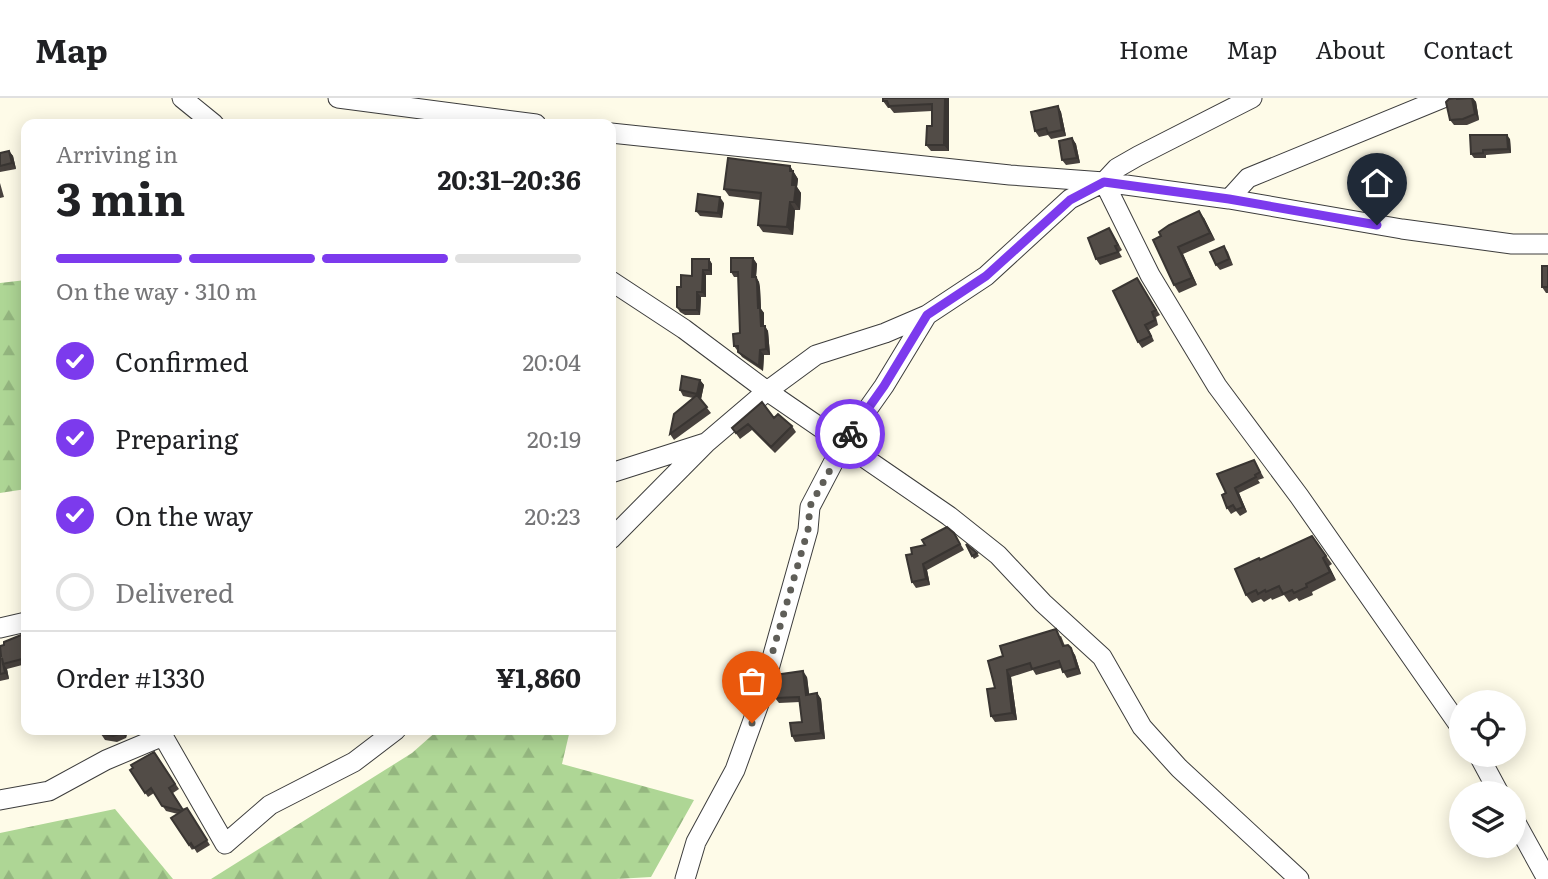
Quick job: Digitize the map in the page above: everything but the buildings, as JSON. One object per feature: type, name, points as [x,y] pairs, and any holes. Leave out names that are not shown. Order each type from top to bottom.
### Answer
[{"type":"street","points":[[182,98],[208,119]]},
{"type":"street","points":[[338,98],[498,119]]},
{"type":"street","points":[[616,534],[706,443],[767,391],[816,355],[885,333],[927,315],[986,276],[1070,200],[1104,182],[1117,168],[1252,98]]},
{"type":"street","points":[[1229,199],[1248,178],[1443,98]]},
{"type":"street","points":[[616,135],[1010,175],[1104,182],[1229,199],[1402,229],[1512,244],[1548,244]]},
{"type":"street","points":[[1104,182],[1150,275],[1217,386],[1299,496],[1449,711]]},
{"type":"street","points":[[616,284],[684,329],[767,391],[948,516],[998,555],[1101,657],[1142,727],[1179,768],[1299,879]]},
{"type":"street","points":[[685,879],[696,842],[735,770],[760,701],[808,530],[810,506],[843,444],[884,386],[927,315]]},
{"type":"street","points":[[616,471],[706,443]]},
{"type":"street","points":[[0,628],[21,623]]},
{"type":"street","points":[[0,800],[49,791],[106,760],[163,736],[225,844],[270,805],[354,762],[389,735]]},
{"type":"street","points":[[1526,840],[1548,879]]},
{"type":"green space","points":[[21,281],[21,490],[0,493],[0,283]]},
{"type":"green space","points":[[432,735],[569,735],[562,764],[694,800],[651,877],[211,879],[412,753]]},
{"type":"green space","points":[[115,809],[173,879],[0,879],[0,833]]},
{"type":"way so far","points":[[752,723],[808,530],[810,506],[850,434]]},
{"type":"route","points":[[850,434],[884,386],[927,315],[986,276],[1070,200],[1104,182],[1229,199],[1377,225]]}]
